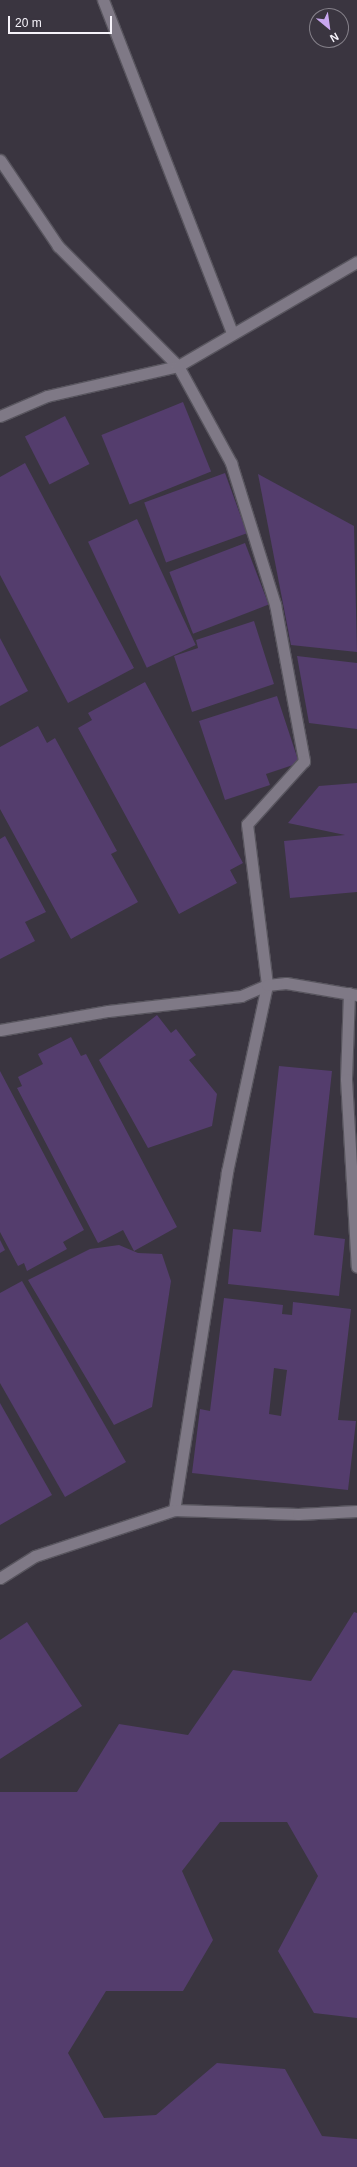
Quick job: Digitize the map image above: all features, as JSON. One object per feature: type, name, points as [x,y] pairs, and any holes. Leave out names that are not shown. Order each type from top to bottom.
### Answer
[{"type":"street","points":[[103,0],[232,332]]},
{"type":"street","points":[[0,160],[58,246],[178,366],[233,470],[276,604],[304,761],[247,824],[267,985],[227,1172],[174,1510]]},
{"type":"street","points":[[0,416],[46,396],[178,366],[232,332],[357,262]]},
{"type":"street","points":[[0,1030],[108,1011],[241,996],[267,985],[286,983],[353,994],[346,1079],[357,1267]]},
{"type":"street","points":[[0,1578],[35,1556],[174,1510],[298,1514],[357,1511]]},
{"type":"building","points":[[183,402],[211,472],[130,505],[101,435]]},
{"type":"building","points":[[65,416],[90,464],[49,485],[25,436]]},
{"type":"building","points":[[25,463],[134,668],[68,703],[0,575],[0,477]]},
{"type":"building","points":[[225,473],[247,533],[166,563],[144,502]]},
{"type":"building","points":[[258,474],[354,526],[357,652],[291,645]]},
{"type":"building","points":[[137,519],[196,645],[147,668],[88,542]]},
{"type":"building","points":[[245,543],[269,605],[193,634],[169,572]]},
{"type":"building","points":[[254,621],[274,684],[192,712],[174,656],[198,648],[196,640]]},
{"type":"building","points":[[0,638],[28,691],[0,706]]},
{"type":"building","points":[[297,656],[357,663],[357,729],[309,723]]},
{"type":"building","points":[[145,682],[243,863],[230,870],[237,883],[179,914],[78,728],[92,720],[88,713]]},
{"type":"building","points":[[277,696],[299,763],[266,774],[270,785],[225,800],[199,721]]},
{"type":"building","points":[[38,726],[47,743],[55,738],[117,851],[111,854],[138,902],[71,939],[0,809],[0,747]]},
{"type":"building","points":[[357,783],[357,892],[290,898],[284,841],[345,835],[288,823],[319,786]]},
{"type":"building","points":[[5,836],[46,912],[25,922],[35,941],[0,959],[0,839]]},
{"type":"building","points":[[157,1015],[171,1033],[176,1029],[196,1055],[189,1060],[217,1094],[212,1126],[148,1148],[99,1060]]},
{"type":"building","points":[[71,1037],[81,1056],[86,1054],[177,1227],[134,1251],[123,1230],[98,1243],[17,1088],[22,1086],[18,1077],[43,1064],[38,1054]]},
{"type":"building","points":[[279,1066],[332,1071],[314,1235],[345,1239],[339,1296],[228,1284],[233,1229],[261,1232]]},
{"type":"building","points":[[0,1071],[84,1230],[63,1242],[67,1249],[27,1271],[24,1263],[18,1266],[0,1232]]},
{"type":"building","points":[[0,1240],[5,1250],[0,1253]]},
{"type":"building","points":[[119,1245],[138,1253],[162,1254],[171,1281],[152,1407],[114,1425],[28,1280],[90,1249]]},
{"type":"building","points":[[22,1281],[126,1462],[65,1497],[0,1383],[0,1293]]},
{"type":"building","points":[[224,1298],[283,1305],[282,1314],[292,1315],[293,1302],[351,1309],[338,1420],[356,1421],[348,1490],[192,1473],[200,1409],[210,1411]],"holes":[[[274,1368],[287,1370],[281,1416],[269,1414]]]},
{"type":"building","points":[[0,1403],[52,1495],[0,1525]]},
{"type":"building","points":[[354,1612],[357,1613],[357,2018],[314,2013],[278,1951],[318,1876],[287,1822],[220,1822],[182,1871],[213,1940],[183,1991],[106,1991],[68,2053],[104,2118],[156,2115],[217,2063],[285,2069],[322,2136],[357,2139],[357,2167],[0,2167],[0,1792],[77,1792],[119,1724],[188,1735],[233,1670],[311,1681]]},
{"type":"building","points":[[27,1622],[82,1706],[0,1759],[0,1640]]}]
